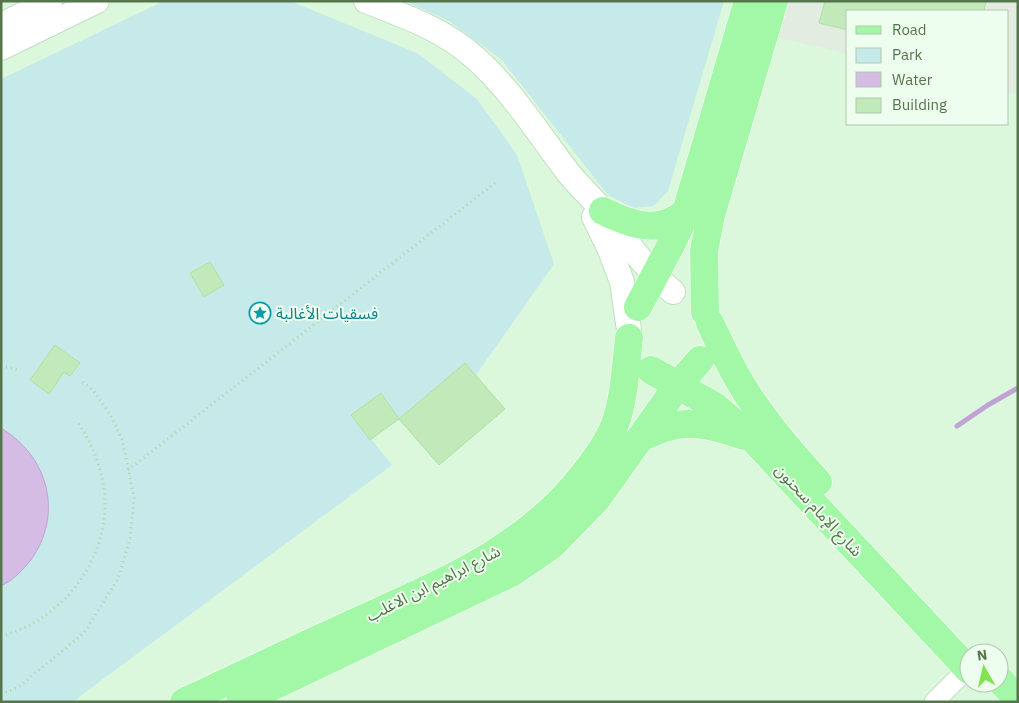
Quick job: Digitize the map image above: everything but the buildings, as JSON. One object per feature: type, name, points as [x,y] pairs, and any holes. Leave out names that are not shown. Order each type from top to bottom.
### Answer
[{"type":"main road","points":[[748,1],[686,212],[673,240],[664,284],[660,293],[648,298],[632,325],[633,351],[641,362],[651,370],[664,373],[678,373],[690,369],[708,349],[711,336],[707,317],[704,251],[711,215],[774,1]]},
{"type":"main road","points":[[603,211],[633,223],[651,227],[674,221],[686,212]]},
{"type":"main road","points":[[664,284],[697,302],[707,317]]},
{"type":"main road","name":"شارع الإمام سحنون","points":[[707,317],[740,381],[777,435],[959,652]]},
{"type":"main road","name":"شارع ابراهيم ابن الاغلب","points":[[184,702],[438,584],[492,555],[521,536],[560,501],[600,454],[615,424],[632,325]]},
{"type":"main road","name":"شارع ابراهيم ابن الاغلب","points":[[240,702],[513,572],[551,546],[596,500],[678,385],[700,360]]},
{"type":"main road","name":"شارع الإمام سحنون","points":[[651,370],[716,407],[752,438],[959,654]]},
{"type":"main road","points":[[642,437],[669,426],[692,424],[716,426],[752,438]]},
{"type":"street","points":[[1,25],[50,1]]},
{"type":"street","points":[[1,48],[97,1]]},
{"type":"street","points":[[366,1],[445,35],[474,56],[501,84],[629,246],[664,284]]},
{"type":"street","points":[[572,176],[607,243],[622,282],[632,325]]},
{"type":"street","points":[[934,702],[959,680]]},
{"type":"path","points":[[128,470],[495,184]]},
{"type":"path","points":[[1,366],[19,370]]},
{"type":"path","points":[[1,694],[17,688],[84,632],[118,579],[130,539],[134,498],[123,442],[111,416],[93,390],[80,380]]},
{"type":"path","points":[[1,636],[25,627],[57,607],[82,579],[98,545],[102,527],[104,490],[95,453],[77,420]]},
{"type":"shaded area","points":[[1,1],[1018,1],[1018,702],[1,702]]},
{"type":"shaded area","points":[[782,1],[1018,1],[1018,94],[1009,92],[1009,10],[846,10],[846,54],[772,36]]},
{"type":"green space","name":"فسقيات الأغالبة","points":[[164,1],[290,1],[417,53],[477,99],[517,155],[554,264],[476,375],[465,363],[399,419],[381,393],[352,415],[392,465],[79,697],[75,702],[1,702],[1,79]]},
{"type":"green space","points":[[405,1],[724,1],[668,191],[654,206],[633,208],[608,195],[502,60],[449,21]]},
{"type":"water","points":[[1,428],[17,440],[31,455],[40,471],[46,488],[48,506],[47,525],[30,561],[17,575],[1,586]]},
{"type":"waterway","points":[[957,426],[1018,388]]},
{"type":"place","name":"فسقيات الأغالبة","points":[[260,313]]}]
